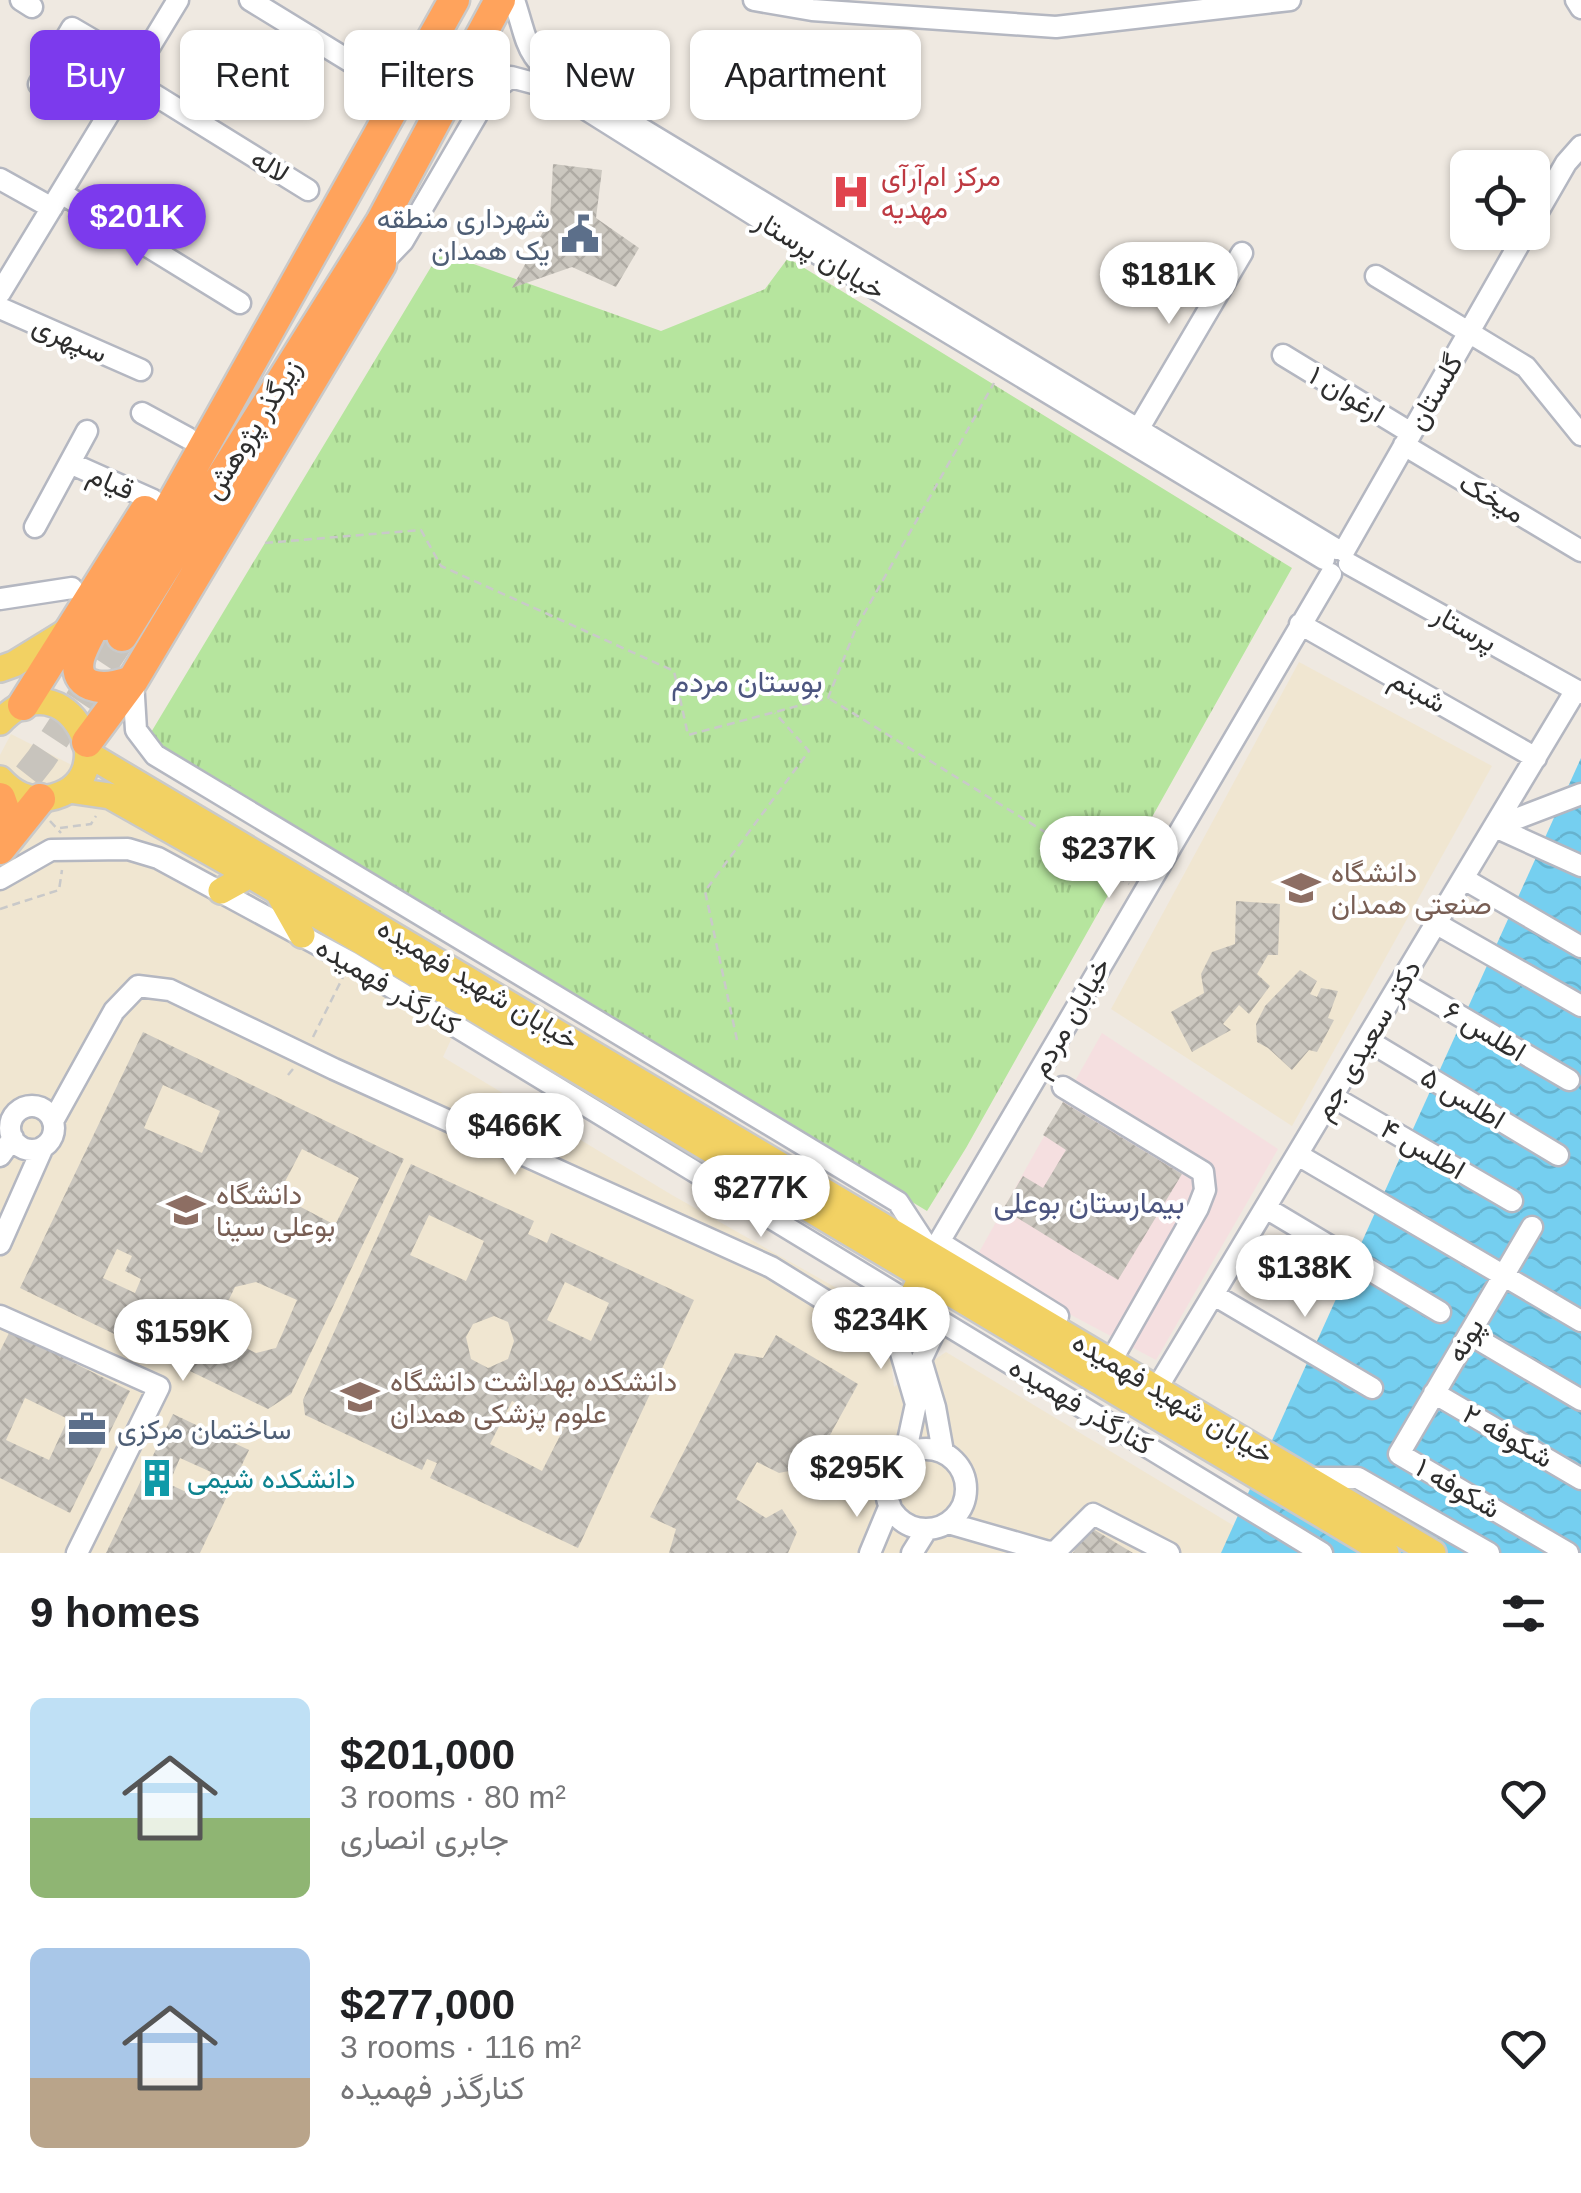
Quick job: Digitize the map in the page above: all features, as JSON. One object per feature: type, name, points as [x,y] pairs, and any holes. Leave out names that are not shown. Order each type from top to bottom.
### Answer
[{"type":"highway","points":[[133,680],[116,687],[97,688],[86,682],[78,664],[144,513],[258,319],[328,222],[454,0]]},
{"type":"highway","name":"زیرگذر پژوهش","points":[[100,629],[381,222],[500,0]]},
{"type":"highway","name":"زیرگذر پژوهش","points":[[100,629],[328,222]]},
{"type":"highway","points":[[88,748],[133,680],[381,264],[381,222]]},
{"type":"highway","points":[[11,708],[100,629],[144,513]]},
{"type":"highway","points":[[0,849],[54,795]]},
{"type":"highway","points":[[0,798],[6,815],[0,832]]},
{"type":"main road","points":[[0,669],[100,629]]},
{"type":"main road","name":"خیابان شهید فهمیده","points":[[11,708],[53,704],[67,711],[78,721],[88,748],[1386,1553]]},
{"type":"main road","points":[[54,795],[85,768],[88,748]]},
{"type":"main road","name":"خیابان شهید فهمیده","points":[[0,779],[12,791],[110,796],[925,1269],[1113,1356],[1433,1553]]},
{"type":"main road","points":[[220,890],[250,875]]},
{"type":"main road","points":[[278,892],[302,934]]},
{"type":"street","points":[[160,30],[178,0]]},
{"type":"street","points":[[250,0],[344,58]]},
{"type":"street","name":"خیابان پرستار","points":[[514,0],[527,48],[546,71],[1139,428],[1337,559]]},
{"type":"street","points":[[754,0],[812,10],[1056,28],[1290,0]]},
{"type":"street","points":[[1576,0],[1581,8]]},
{"type":"street","name":"خیابان پرستار","points":[[381,264],[403,241],[489,94],[511,77],[530,80],[552,88],[1003,367],[1337,559]]},
{"type":"street","name":"لاله","points":[[160,90],[308,190]]},
{"type":"street","points":[[0,293],[105,120]]},
{"type":"street","points":[[1550,191],[1581,146]]},
{"type":"street","points":[[0,178],[56,200],[240,303]]},
{"type":"street","name":"گلستان","points":[[1337,559],[1516,250]]},
{"type":"street","points":[[1139,428],[1242,253]]},
{"type":"street","points":[[1376,276],[1526,367],[1581,434]]},
{"type":"street","name":"سپهری","points":[[0,308],[140,370]]},
{"type":"street","name":"ارغوان ۱","points":[[1283,356],[1407,439]]},
{"type":"street","points":[[142,414],[188,438]]},
{"type":"street","name":"قیام","points":[[35,527],[87,432]]},
{"type":"street","name":"میخک","points":[[1407,439],[1581,551]]},
{"type":"street","name":"قیام","points":[[70,464],[144,513]]},
{"type":"street","name":"خیابان مردم","points":[[898,1346],[925,1269],[1337,559]]},
{"type":"street","name":"پرستار","points":[[1337,559],[1578,692]]},
{"type":"street","points":[[0,599],[72,588]]},
{"type":"street","name":"شبنم","points":[[1300,624],[1536,758]]},
{"type":"street","name":"کنارگذر فهمیده","points":[[133,680],[136,730],[155,755],[898,1202],[940,1320],[1322,1553]]},
{"type":"street","name":"دکتر سعیدی جم","points":[[1159,1384],[1578,692]]},
{"type":"street","points":[[1496,827],[1581,794]]},
{"type":"street","points":[[1496,827],[1581,866]]},
{"type":"street","name":"کنارگذر فهمیده","points":[[0,879],[51,850],[128,849],[158,858],[925,1269]]},
{"type":"street","points":[[1464,879],[1581,946]]},
{"type":"street","points":[[1437,924],[1581,1006]]},
{"type":"street","name":"اطلس ۶","points":[[1402,982],[1569,1080]]},
{"type":"street","points":[[0,1244],[43,1147],[53,1136],[53,1121],[114,1011],[138,986],[170,990],[771,1267],[898,1346],[916,1404],[905,1455]]},
{"type":"street","name":"اطلس ۵","points":[[1367,1040],[1558,1155]]},
{"type":"street","points":[[1064,1087],[1202,1172],[1205,1190],[1198,1208],[1113,1356]]},
{"type":"street","name":"اطلس ۴","points":[[1333,1097],[1512,1201]]},
{"type":"street","points":[[0,1156],[8,1126],[18,1111],[32,1106],[45,1110],[53,1121]]},
{"type":"street","points":[[8,1126],[23,1148],[43,1147]]},
{"type":"street","points":[[1298,1155],[1581,1321]]},
{"type":"street","points":[[1266,1208],[1440,1312]]},
{"type":"street","name":"پونه","points":[[1399,1454],[1532,1227]]},
{"type":"street","points":[[1214,1294],[1372,1388]]},
{"type":"street","points":[[0,1316],[159,1388],[77,1553]]},
{"type":"street","points":[[940,1320],[921,1360],[943,1452]]},
{"type":"street","points":[[1469,1334],[1581,1400]]},
{"type":"street","name":"شکوفه ۲","points":[[1434,1393],[1581,1479]]},
{"type":"street","points":[[948,1523],[964,1504],[966,1480],[961,1468],[943,1452],[917,1450],[905,1455],[890,1472],[886,1494],[904,1522],[926,1529],[948,1523],[1049,1552],[1056,1550],[1093,1514],[1169,1553]]},
{"type":"street","name":"شکوفه ۱","points":[[1399,1454],[1568,1553]]},
{"type":"street","points":[[1307,1478],[1358,1478],[1489,1553]]},
{"type":"street","points":[[870,1553],[890,1505]]},
{"type":"street","points":[[912,1553],[926,1529]]},
{"type":"path","points":[[828,698],[856,628],[1003,367]]},
{"type":"path","points":[[265,543],[421,530],[441,566],[674,671],[688,735],[828,698],[1143,893]]},
{"type":"path","points":[[737,1040],[705,891],[809,750],[774,712]]},
{"type":"path","points":[[288,1076],[304,1054],[350,962]]},
{"type":"shaded area","name":"دانشگاه صنعتی همدان","points":[[1299,662],[1492,766],[1292,1126],[1111,1009]]},
{"type":"shaded area","points":[[11,734],[150,805],[472,994],[443,1057],[672,1195],[886,1316],[894,1387],[946,1352],[1279,1553],[873,1553],[886,1536],[891,1436],[872,1473],[879,1506],[863,1553],[0,1553],[0,755]]},
{"type":"shaded area","points":[[1102,1033],[1278,1149],[1156,1360],[973,1263]]},
{"type":"green space","name":"بوستان مردم","points":[[440,252],[661,331],[765,289],[788,258],[1292,568],[927,1211],[147,739]]},
{"type":"water","points":[[1581,758],[1581,1553],[1221,1553]]},
{"type":"building","name":"شهرداری منطقه یک همدان","points":[[553,164],[602,170],[596,218],[639,248],[616,287],[572,267],[512,288],[550,219]]},
{"type":"building","points":[[1236,901],[1280,904],[1278,955],[1268,955],[1257,974],[1270,986],[1249,1014],[1239,1005],[1223,1024],[1231,1030],[1192,1052],[1171,1012],[1204,993],[1201,974],[1212,952],[1235,944]]},
{"type":"building","points":[[1300,970],[1317,981],[1310,994],[1317,997],[1321,988],[1338,991],[1328,1018],[1334,1020],[1317,1052],[1309,1050],[1292,1070],[1257,1042],[1256,1024],[1265,1006]]},
{"type":"building","points":[[143,1032],[404,1159],[291,1394],[268,1409],[20,1288]],"holes":[[[163,1085],[220,1111],[202,1153],[144,1128]],[[302,1149],[359,1178],[335,1225],[278,1195]],[[117,1249],[132,1256],[125,1271],[141,1279],[135,1293],[103,1278]],[[256,1282],[297,1300],[276,1348],[256,1353],[213,1332],[235,1287]]]},
{"type":"building","points":[[1063,1102],[1182,1174],[1118,1280],[1003,1209],[1023,1176],[1043,1188],[1066,1150],[1043,1135]]},
{"type":"building","points":[[411,1164],[534,1221],[528,1234],[547,1243],[551,1233],[694,1300],[578,1548],[430,1478],[437,1463],[427,1459],[422,1470],[305,1415],[303,1400]],"holes":[[[429,1215],[484,1241],[466,1281],[410,1255]],[[565,1282],[609,1303],[591,1341],[547,1320]],[[494,1316],[508,1322],[514,1341],[508,1359],[488,1368],[471,1359],[466,1337],[473,1324]],[[512,1401],[564,1428],[542,1471],[490,1444]]]},
{"type":"building","name":"ساختمان مرکزی","points":[[10,1331],[130,1391],[70,1513],[0,1478],[0,1351]],"holes":[[[25,1398],[68,1419],[49,1460],[6,1440]]]},
{"type":"building","points":[[776,1335],[858,1384],[813,1466],[779,1473],[757,1462],[736,1499],[766,1518],[782,1509],[797,1532],[788,1553],[669,1553],[676,1529],[650,1517],[735,1353],[763,1358]]},
{"type":"building","name":"دانشکده شیمی","points":[[173,1414],[249,1450],[200,1553],[106,1553]],"holes":[[[180,1458],[211,1472],[199,1498],[169,1484]]]},
{"type":"building","points":[[1088,1526],[1133,1553],[1073,1553]]},
{"type":"tunnel","points":[[0,811],[41,759],[122,636]]},
{"type":"place","name":"مرکز ام‌آر‌آی مهدیه","points":[[851,192]]},
{"type":"place","name":"شهرداری منطقه یک همدان","points":[[580,234]]},
{"type":"place","name":"دانشگاه صنعتی همدان","points":[[1301,888]]},
{"type":"place","name":"دانشگاه بوعلی سینا","points":[[186,1210]]},
{"type":"place","name":"دانشکده بهداشت دانشگاه علوم پزشکی همدان","points":[[360,1397]]},
{"type":"place","name":"ساختمان مرکزی","points":[[87,1429]]},
{"type":"place","name":"دانشکده شیمی","points":[[157,1478]]},
{"type":"district","name":"بوستان مردم","points":[[747,681]]},
{"type":"district","name":"بیمارستان بوعلی","points":[[1089,1202]]}]
